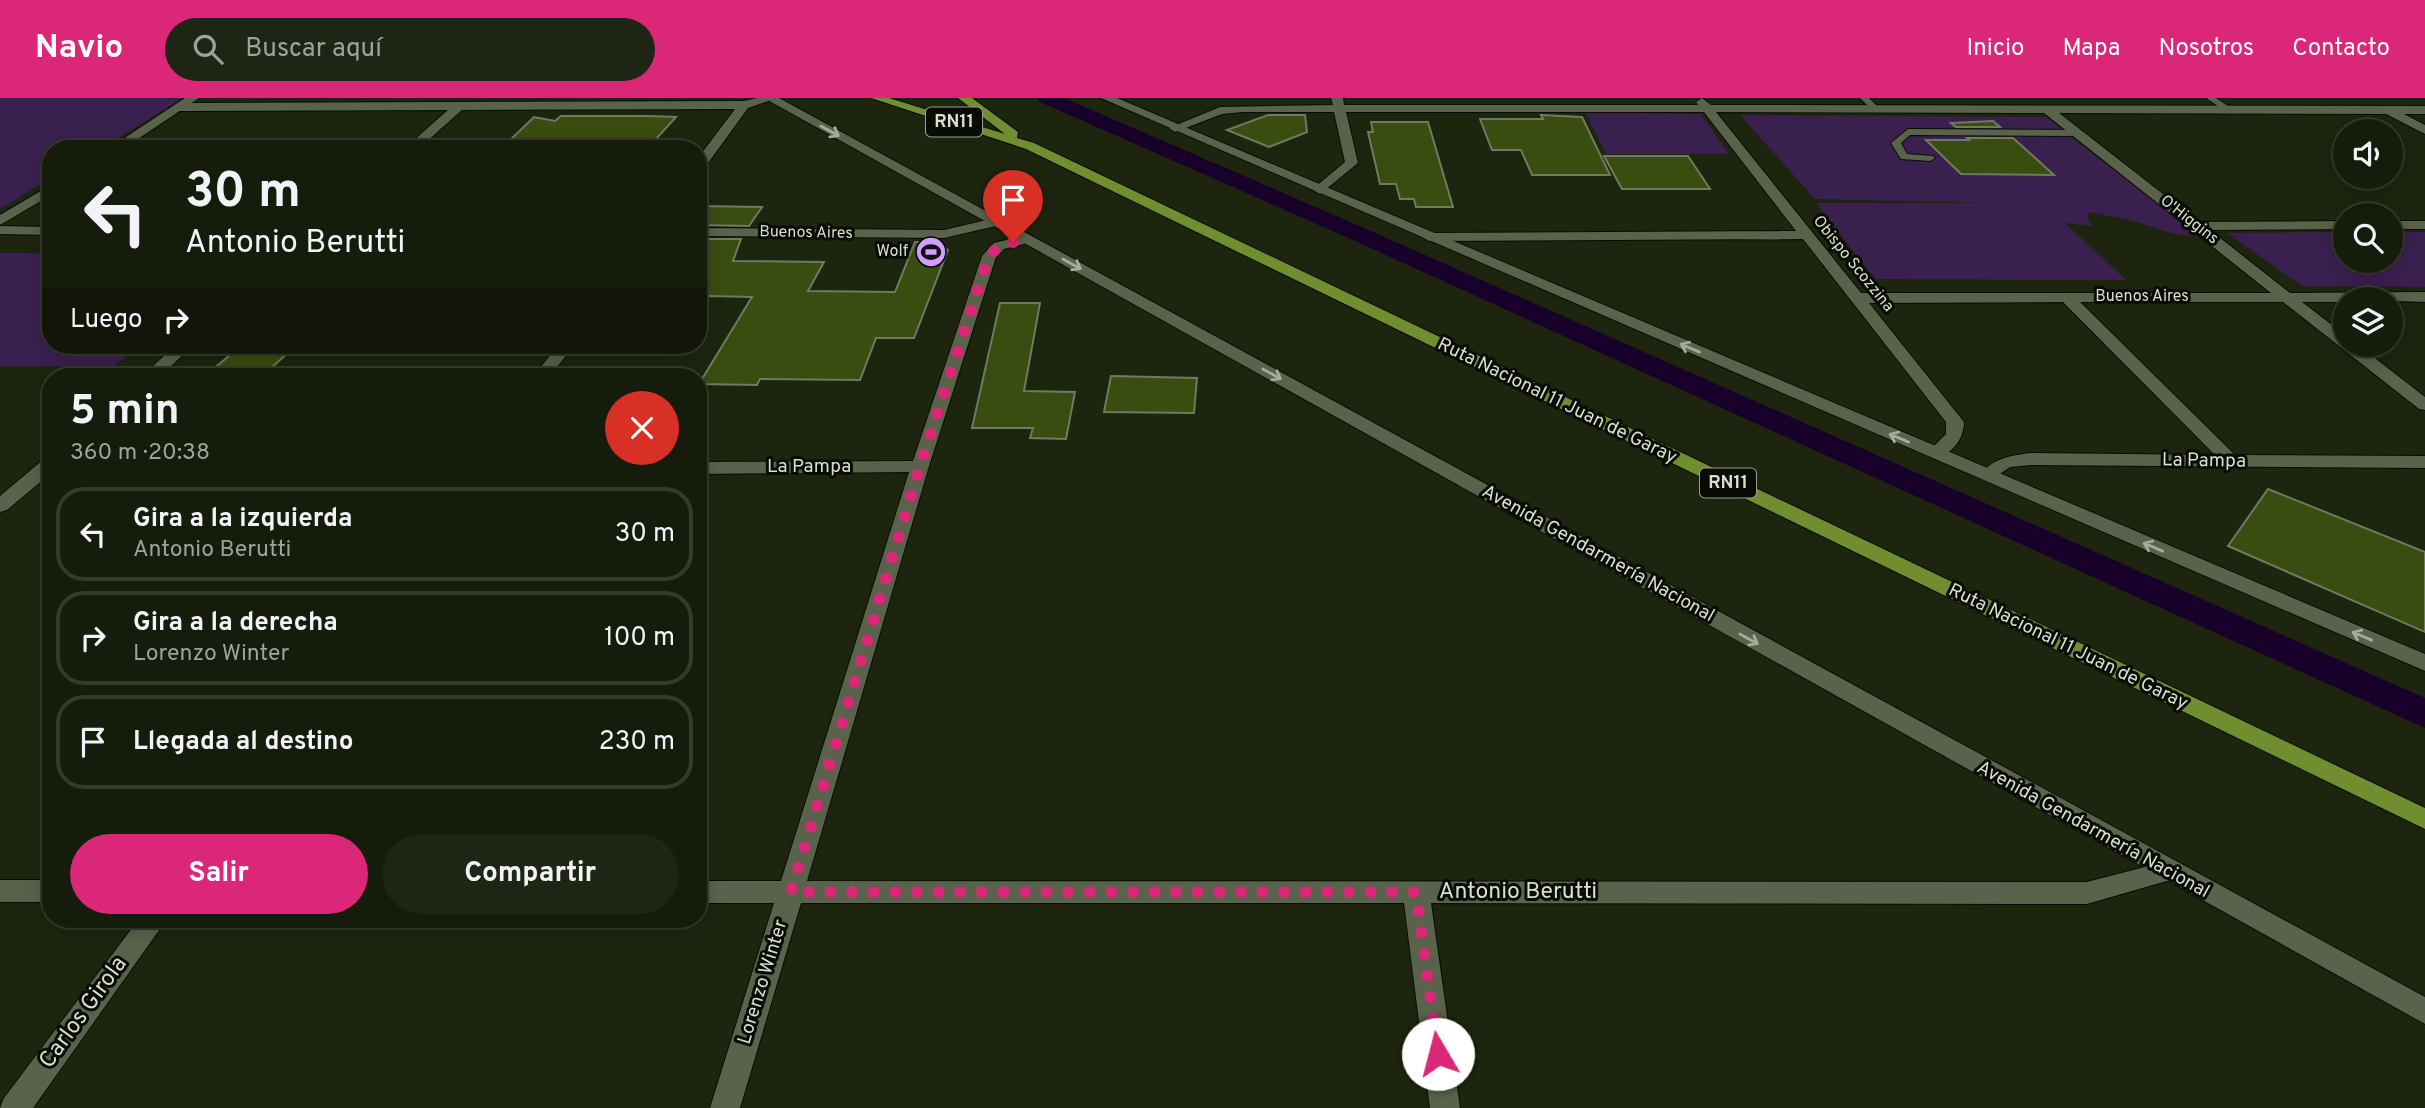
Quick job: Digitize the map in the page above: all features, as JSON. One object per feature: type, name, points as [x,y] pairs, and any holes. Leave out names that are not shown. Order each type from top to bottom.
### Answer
[{"type":"highway","name":"Ruta Nacional 11 Juan de Garay","points":[[877,98],[1030,146],[2425,819]]},
{"type":"highway","name":"Ruta Nacional 11 Juan de Garay","points":[[964,98],[1030,146]]},
{"type":"street","points":[[128,140],[194,98]]},
{"type":"street","points":[[420,140],[469,98]]},
{"type":"street","points":[[180,107],[744,105],[771,98]]},
{"type":"street","name":"Avenida Gendarmería Nacional","points":[[771,98],[2425,1011]]},
{"type":"street","points":[[1107,98],[2425,663]]},
{"type":"street","name":"O'Higgins","points":[[2033,98],[2333,334]]},
{"type":"street","points":[[2367,98],[2425,130]]},
{"type":"street","points":[[1175,128],[1220,111],[1338,103],[1703,103],[1877,110],[2425,110]]},
{"type":"street","points":[[1320,190],[1352,163],[1338,103]]},
{"type":"street","name":"Obispo Scozzina","points":[[1703,103],[1955,422],[1955,435],[1936,453]]},
{"type":"street","points":[[707,155],[744,105]]},
{"type":"street","points":[[0,221],[42,195]]},
{"type":"street","name":"Buenos Aires","points":[[707,232],[944,234],[995,222]]},
{"type":"street","points":[[2197,226],[2333,225]]},
{"type":"street","points":[[2403,225],[2425,225]]},
{"type":"street","points":[[0,230],[42,231]]},
{"type":"street","points":[[1429,237],[1807,235]]},
{"type":"street","name":"Lorenzo Winter","points":[[725,1108],[920,466],[989,256],[999,246],[1026,239]]},
{"type":"street","points":[[2066,297],[2232,461]]},
{"type":"street","name":"Buenos Aires","points":[[1858,298],[2425,298]]},
{"type":"street","points":[[159,368],[176,354]]},
{"type":"street","points":[[548,368],[559,354]]},
{"type":"street","name":"O'Higgins","points":[[2363,357],[2425,405]]},
{"type":"street","name":"La Pampa","points":[[1988,476],[2006,462],[2031,459],[2425,462]]},
{"type":"street","name":"La Pampa","points":[[707,468],[920,466]]},
{"type":"street","points":[[0,506],[42,472]]},
{"type":"street","name":"Antonio Berutti","points":[[707,891],[2087,893],[2168,871]]},
{"type":"street","points":[[0,891],[42,891]]},
{"type":"street","points":[[1416,892],[1445,1108]]},
{"type":"street","name":"Carlos Girola","points":[[15,1108],[147,928]]},
{"type":"lane","points":[[1864,98],[1877,110]]},
{"type":"lane","points":[[2210,98],[2230,110]]},
{"type":"lane","points":[[1930,158],[1904,157],[1896,143],[1899,137],[1908,132],[2077,133]]},
{"type":"shaded area","points":[[0,98],[183,98],[115,140],[42,140],[42,183],[0,209]]},
{"type":"shaded area","points":[[1585,112],[1701,114],[1729,154],[1606,154]]},
{"type":"shaded area","points":[[1740,115],[2046,117],[2152,200],[2188,213],[2204,223],[2197,235],[2188,235],[2089,212],[2087,218],[2093,226],[2065,223],[2126,280],[1875,279],[1816,203],[1993,203],[1815,199]]},
{"type":"shaded area","points":[[2333,232],[2333,273],[2403,273],[2403,232],[2425,232],[2425,287],[2302,286],[2227,233]]},
{"type":"shaded area","points":[[0,253],[42,253],[42,354],[130,354],[113,367],[0,366]]},
{"type":"building","points":[[1268,115],[1305,115],[1307,132],[1269,147],[1227,130]]},
{"type":"building","points":[[1541,115],[1582,117],[1610,175],[1532,175],[1521,150],[1492,150],[1480,119],[1543,119]]},
{"type":"building","points":[[561,116],[676,117],[655,140],[510,140],[534,117],[555,121]]},
{"type":"building","points":[[1993,121],[2000,127],[1956,127],[1951,123]]},
{"type":"building","points":[[1371,122],[1428,122],[1453,207],[1416,207],[1414,199],[1400,199],[1396,184],[1380,184],[1368,132],[1373,132]]},
{"type":"building","points":[[1967,138],[2013,138],[2054,175],[1961,174],[1926,140],[1969,140]]},
{"type":"building","points":[[1604,156],[1688,156],[1710,189],[1622,189]]},
{"type":"building","points":[[707,206],[762,207],[749,226],[707,225]]},
{"type":"building","points":[[707,239],[741,239],[733,261],[824,262],[808,291],[895,292],[915,242],[935,243],[948,250],[914,338],[876,338],[860,380],[760,379],[757,385],[707,384],[707,371],[752,297],[708,296]]},
{"type":"building","points":[[1000,303],[1040,303],[1024,391],[1075,392],[1066,439],[1030,438],[1033,428],[972,428]]},
{"type":"building","points":[[231,354],[287,354],[271,368],[215,368]]},
{"type":"building","points":[[1111,376],[1197,378],[1194,413],[1104,412]]},
{"type":"building","points":[[2268,489],[2425,552],[2425,632],[2228,546]]},
{"type":"waterway","points":[[1047,98],[1363,236],[2425,714]]},
{"type":"place","name":"Wolf","points":[[931,252]]},
{"type":"route","points":[[1013,242],[999,246],[989,256],[920,466],[791,892],[1416,892],[1438,1054]]}]
